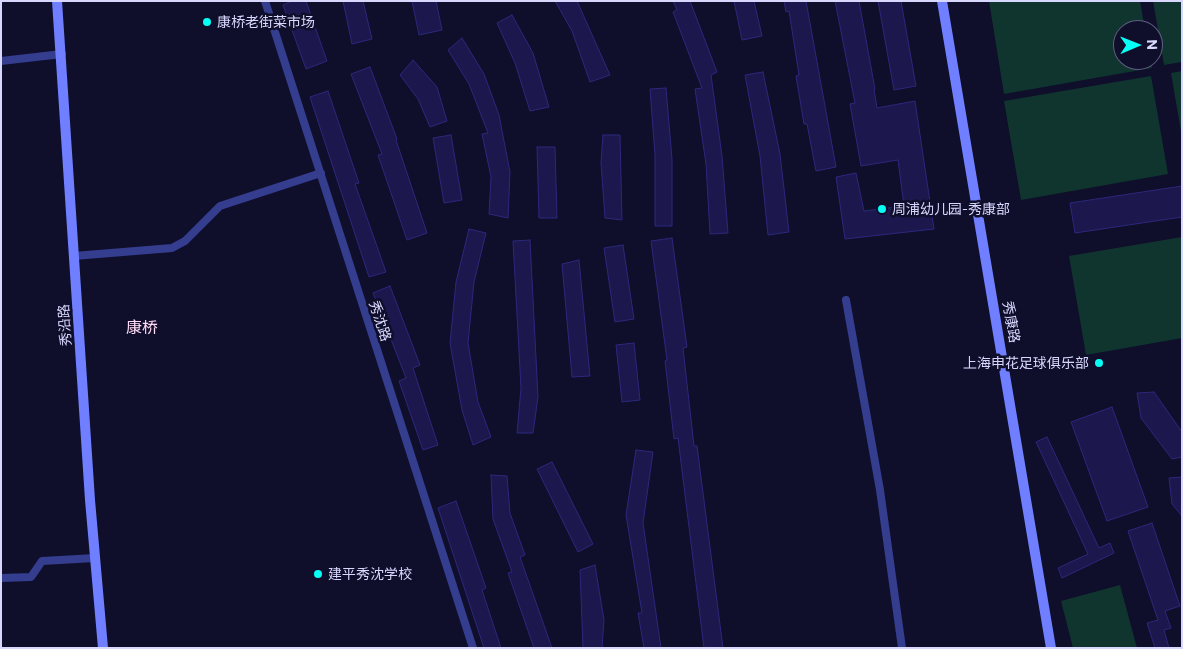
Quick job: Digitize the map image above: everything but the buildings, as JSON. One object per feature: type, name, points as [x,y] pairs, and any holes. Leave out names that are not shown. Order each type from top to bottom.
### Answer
[{"type":"street","name":"秀沿路","points":[[57,1],[94,558],[103,648]]},
{"type":"street","name":"秀沈路","points":[[266,1],[473,648]]},
{"type":"street","name":"秀康路","points":[[942,1],[1051,648]]},
{"type":"street","points":[[1,61],[62,54]]},
{"type":"street","points":[[74,256],[172,248],[185,242],[220,206],[320,173]]},
{"type":"street","points":[[846,300],[880,490],[902,648]]},
{"type":"street","points":[[1,578],[31,576],[42,561],[94,558]]},
{"type":"green space","points":[[989,1],[1140,1],[1143,20],[1113,20],[1113,70],[1141,70],[1004,94]]},
{"type":"green space","points":[[1153,1],[1182,1],[1182,62],[1164,65],[1163,20],[1156,20]]},
{"type":"green space","points":[[1182,71],[1182,137],[1171,73]]},
{"type":"green space","points":[[1151,76],[1168,174],[1021,200],[1004,101]]},
{"type":"green space","points":[[1182,237],[1182,338],[1086,355],[1069,256]]},
{"type":"green space","points":[[1120,585],[1137,648],[1073,648],[1061,601]]},
{"type":"place","name":"康桥老街菜市场","points":[[207,22]]},
{"type":"place","name":"周浦幼儿园-秀康部","points":[[882,209]]},
{"type":"place","name":"上海申花足球俱乐部","points":[[1099,363]]},
{"type":"place","name":"建平秀沈学校","points":[[318,574]]},
{"type":"district","name":"康桥","points":[[142,328]]}]
